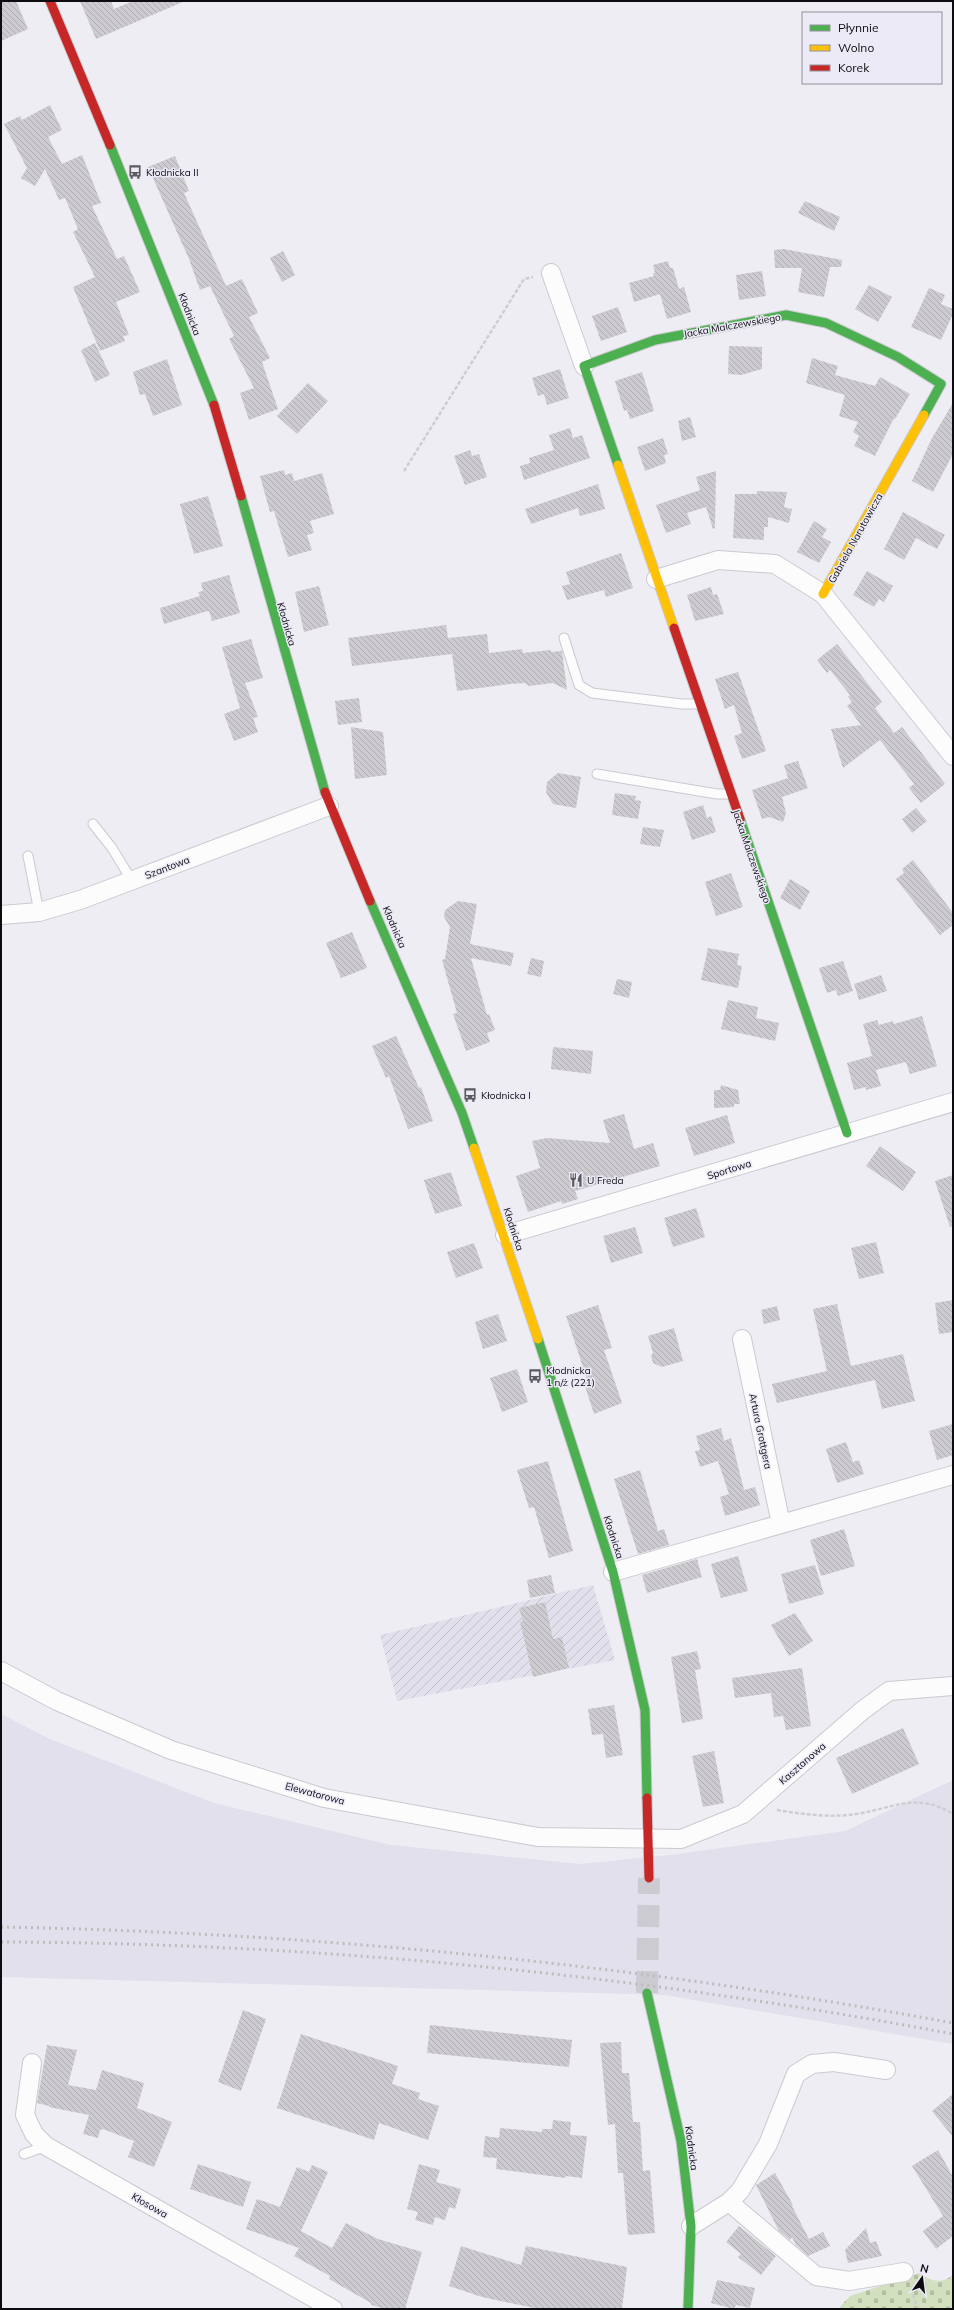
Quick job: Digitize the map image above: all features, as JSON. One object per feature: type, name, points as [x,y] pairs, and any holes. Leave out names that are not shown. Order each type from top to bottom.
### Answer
[{"type":"main road","name":"Kłodnicka","points":[[50,1],[150,239],[217,414],[329,806],[462,1113],[504,1236],[613,1572],[646,1710],[649,1878]]},
{"type":"main road","name":"Jacka Malczewskiego","points":[[847,1133],[584,366],[655,340],[786,315],[826,323],[898,357],[941,384]]},
{"type":"main road","name":"Gabriela Narutowicza","points":[[823,594],[941,384]]},
{"type":"main road","name":"Kłodnicka","points":[[647,1992],[678,2127],[691,2226],[688,2309]]},
{"type":"street","name":"Jacka Malczewskiego","points":[[551,273],[584,366]]},
{"type":"street","points":[[656,579],[718,560],[775,564],[823,594]]},
{"type":"street","name":"Gabriela Narutowicza","points":[[823,594],[953,756]]},
{"type":"street","name":"Szantowa","points":[[1,915],[38,912],[80,900],[329,806]]},
{"type":"street","name":"Sportowa","points":[[504,1236],[953,1102]]},
{"type":"street","name":"Artura Grottgera","points":[[742,1339],[781,1524]]},
{"type":"street","points":[[613,1572],[953,1475]]},
{"type":"street","name":"Elewatorowa","points":[[1,1671],[57,1700],[171,1750],[324,1798],[538,1837],[649,1838]]},
{"type":"street","name":"Kasztanowa","points":[[649,1838],[681,1839],[743,1814],[863,1710],[889,1692],[953,1686]]},
{"type":"street","points":[[691,2226],[729,2202],[740,2191],[768,2144],[796,2074],[812,2064],[834,2062],[886,2070]]},
{"type":"street","name":"Kłosowa","points":[[32,2063],[25,2114],[34,2134],[46,2146],[333,2309]]},
{"type":"street","points":[[729,2202],[816,2276],[849,2281],[904,2272]]},
{"type":"lane","points":[[564,638],[579,684],[592,693],[682,704],[699,704]]},
{"type":"lane","points":[[597,774],[717,794],[730,794]]},
{"type":"lane","points":[[93,824],[112,848],[132,881]]},
{"type":"lane","points":[[28,856],[38,912]]},
{"type":"lane","points":[[24,2154],[46,2146]]},
{"type":"path","points":[[404,471],[524,279],[551,273]]},
{"type":"path","points":[[752,1806],[827,1816],[856,1814],[894,1804],[925,1803],[953,1814]]},
{"type":"shaded area","points":[[593,1585],[615,1660],[397,1701],[380,1635]]},
{"type":"shaded area","points":[[1,1714],[50,1739],[214,1803],[391,1845],[580,1864],[670,1855],[845,1831],[953,1780],[953,2044],[664,1995],[1,1977]]},
{"type":"green space","points":[[920,2273],[936,2281],[945,2280],[953,2274],[953,2309],[838,2309],[850,2296]]},
{"type":"building","points":[[1,1],[16,1],[28,29],[1,41]]},
{"type":"building","points":[[80,1],[111,1],[114,9],[133,1],[185,1],[96,39]]},
{"type":"building","points":[[50,105],[62,130],[48,137],[62,164],[82,155],[101,203],[92,206],[117,259],[124,256],[140,292],[116,302],[129,335],[123,336],[125,341],[100,351],[73,287],[95,277],[73,232],[78,229],[65,198],[59,200],[45,169],[35,186],[21,178],[27,168],[4,124],[20,116],[22,120]]},
{"type":"building","points":[[175,156],[189,191],[184,193],[226,286],[242,279],[258,313],[249,317],[270,358],[262,362],[278,409],[249,420],[240,393],[254,388],[229,339],[234,336],[210,286],[200,290],[189,259],[148,167]]},
{"type":"building","points":[[805,201],[840,217],[834,231],[798,213]]},
{"type":"building","points":[[784,249],[842,260],[841,267],[830,267],[824,297],[798,292],[802,268],[775,268],[774,250]]},
{"type":"building","points":[[283,251],[295,275],[282,282],[270,258]]},
{"type":"building","points":[[668,261],[670,268],[673,268],[679,289],[684,287],[691,312],[667,319],[660,294],[634,302],[629,283],[654,276],[653,273],[655,273],[653,265]]},
{"type":"building","points":[[762,271],[766,296],[739,300],[736,275]]},
{"type":"building","points":[[869,285],[892,297],[878,322],[855,309]]},
{"type":"building","points":[[929,288],[945,295],[941,304],[953,309],[953,314],[941,340],[911,327]]},
{"type":"building","points":[[618,307],[627,332],[601,341],[592,316]]},
{"type":"building","points":[[95,343],[110,375],[95,382],[81,350]]},
{"type":"building","points":[[729,346],[762,347],[762,369],[741,375],[728,374]]},
{"type":"building","points":[[812,358],[838,366],[835,375],[875,386],[880,377],[910,394],[895,419],[894,418],[875,456],[854,446],[859,436],[853,432],[858,422],[839,416],[845,395],[806,383]]},
{"type":"building","points":[[167,359],[182,405],[153,416],[145,394],[140,395],[133,372]]},
{"type":"building","points":[[560,369],[569,398],[547,405],[544,394],[538,396],[532,378]]},
{"type":"building","points":[[642,372],[654,411],[630,419],[627,410],[624,411],[615,381]]},
{"type":"building","points":[[308,383],[328,401],[297,434],[277,416]]},
{"type":"building","points":[[953,403],[953,454],[933,492],[912,481],[932,438]]},
{"type":"building","points":[[690,417],[696,437],[682,441],[678,421]]},
{"type":"building","points":[[570,428],[573,438],[582,435],[590,458],[524,480],[520,466],[530,463],[529,458],[554,450],[549,435]]},
{"type":"building","points":[[663,438],[668,454],[664,455],[666,463],[645,471],[637,447]]},
{"type":"building","points":[[470,450],[472,456],[479,454],[487,477],[465,485],[454,456]]},
{"type":"building","points":[[284,470],[285,475],[292,473],[294,481],[322,473],[334,514],[310,521],[314,533],[307,535],[312,550],[288,557],[274,511],[270,512],[260,476]]},
{"type":"building","points":[[716,471],[715,528],[713,529],[706,507],[687,513],[691,524],[666,533],[656,505],[700,490],[696,477]]},
{"type":"building","points":[[598,484],[605,509],[580,516],[578,508],[531,524],[525,509]]},
{"type":"building","points":[[757,491],[787,492],[784,507],[792,509],[789,523],[768,517],[768,527],[764,527],[764,540],[733,538],[735,494],[757,494]]},
{"type":"building","points":[[208,496],[223,546],[194,554],[180,504]]},
{"type":"building","points":[[903,512],[945,535],[937,549],[916,538],[904,560],[884,549]]},
{"type":"building","points":[[814,521],[827,529],[822,537],[831,542],[819,563],[797,552]]},
{"type":"building","points":[[621,553],[633,588],[606,597],[604,590],[567,600],[562,586],[570,584],[566,572]]},
{"type":"building","points":[[867,571],[893,586],[884,602],[879,599],[874,607],[853,595]]},
{"type":"building","points":[[229,575],[240,613],[212,621],[209,611],[164,624],[160,608],[200,596],[198,592],[203,591],[201,583]]},
{"type":"building","points":[[319,586],[329,625],[304,632],[295,592]]},
{"type":"building","points":[[711,587],[713,595],[717,594],[724,614],[695,621],[687,595]]},
{"type":"building","points":[[446,625],[448,638],[487,634],[489,653],[522,649],[523,653],[551,650],[551,652],[562,651],[567,690],[553,683],[529,686],[525,683],[457,691],[452,654],[352,666],[348,638]]},
{"type":"building","points":[[251,639],[263,678],[245,683],[258,717],[253,718],[258,732],[234,741],[224,714],[240,708],[222,647]]},
{"type":"building","points":[[837,644],[882,702],[875,708],[894,733],[902,727],[945,784],[921,803],[909,788],[914,784],[880,740],[843,768],[831,729],[861,725],[847,706],[852,702],[848,697],[850,695],[830,670],[827,673],[817,660]]},
{"type":"building","points":[[738,672],[766,751],[742,759],[734,736],[742,733],[734,705],[725,709],[715,679]]},
{"type":"building","points":[[359,698],[362,722],[338,725],[335,701]]},
{"type":"building","points":[[351,727],[383,732],[387,775],[355,779]]},
{"type":"building","points":[[798,761],[808,788],[782,797],[786,813],[783,822],[769,817],[762,819],[752,790],[788,778],[784,765]]},
{"type":"building","points":[[558,773],[581,777],[576,808],[553,804],[546,792],[547,782]]},
{"type":"building","points":[[615,793],[636,796],[635,800],[641,801],[638,819],[612,815]]},
{"type":"building","points":[[703,805],[707,818],[711,816],[716,832],[692,840],[683,812]]},
{"type":"building","points":[[916,808],[927,821],[912,833],[902,819]]},
{"type":"building","points":[[643,827],[664,830],[660,847],[640,844]]},
{"type":"building","points":[[913,860],[953,913],[953,925],[940,935],[896,879],[904,873],[902,869]]},
{"type":"building","points":[[731,873],[743,907],[716,916],[705,882]]},
{"type":"building","points":[[790,879],[810,891],[800,910],[780,898]]},
{"type":"building","points":[[458,901],[477,904],[470,944],[514,953],[511,966],[471,958],[487,1015],[489,1014],[495,1030],[487,1033],[490,1042],[466,1051],[453,1014],[457,1013],[442,960],[445,959],[450,927],[444,917],[445,910]]},
{"type":"building","points":[[352,932],[367,968],[341,978],[326,943]]},
{"type":"building","points":[[708,948],[739,954],[737,965],[742,966],[738,988],[701,980]]},
{"type":"building","points":[[531,958],[544,961],[541,977],[527,974]]},
{"type":"building","points":[[843,961],[853,991],[838,996],[836,990],[827,993],[819,968]]},
{"type":"building","points":[[881,975],[887,991],[859,1000],[854,984]]},
{"type":"building","points":[[617,979],[632,982],[629,998],[613,994]]},
{"type":"building","points":[[728,1000],[758,1007],[756,1018],[779,1023],[775,1041],[721,1029]]},
{"type":"building","points":[[922,1016],[937,1066],[910,1074],[906,1062],[876,1070],[881,1086],[866,1090],[866,1087],[854,1090],[847,1063],[872,1056],[863,1024],[877,1020],[879,1025],[893,1021],[894,1024]]},
{"type":"building","points":[[396,1036],[419,1088],[421,1087],[433,1121],[408,1129],[389,1076],[386,1078],[372,1046]]},
{"type":"building","points":[[553,1047],[593,1051],[591,1074],[551,1069]]},
{"type":"building","points":[[721,1085],[738,1090],[740,1104],[734,1104],[734,1107],[714,1108],[714,1090],[720,1090]]},
{"type":"building","points":[[624,1114],[634,1149],[653,1143],[660,1166],[575,1191],[578,1199],[562,1204],[561,1201],[528,1212],[516,1176],[540,1168],[532,1141],[547,1138],[610,1143],[603,1120]]},
{"type":"building","points":[[727,1115],[735,1143],[694,1156],[685,1128]]},
{"type":"building","points":[[880,1146],[916,1172],[903,1191],[866,1166]]},
{"type":"building","points":[[451,1172],[462,1206],[435,1214],[424,1180]]},
{"type":"building","points":[[953,1175],[953,1226],[950,1227],[935,1181]]},
{"type":"building","points":[[696,1208],[705,1237],[673,1247],[664,1218]]},
{"type":"building","points":[[635,1227],[643,1253],[611,1263],[603,1236]]},
{"type":"building","points":[[876,1242],[884,1273],[859,1279],[851,1248]]},
{"type":"building","points":[[474,1243],[483,1268],[456,1278],[447,1252]]},
{"type":"building","points":[[953,1300],[953,1332],[939,1334],[935,1303]]},
{"type":"building","points":[[837,1304],[851,1366],[903,1354],[915,1401],[882,1409],[875,1380],[777,1403],[772,1384],[827,1371],[813,1309]]},
{"type":"building","points":[[598,1305],[612,1348],[604,1350],[622,1403],[594,1414],[583,1380],[587,1379],[566,1316]]},
{"type":"building","points":[[777,1306],[780,1320],[764,1324],[761,1310]]},
{"type":"building","points":[[498,1314],[507,1341],[483,1349],[475,1322]]},
{"type":"building","points":[[674,1328],[683,1361],[662,1367],[653,1363],[651,1356],[653,1353],[648,1336]]},
{"type":"building","points":[[517,1369],[528,1402],[502,1412],[490,1378]]},
{"type":"building","points":[[953,1424],[953,1455],[937,1460],[929,1431]]},
{"type":"building","points":[[721,1428],[724,1441],[731,1438],[744,1490],[755,1487],[760,1505],[725,1516],[720,1497],[729,1494],[718,1461],[700,1467],[695,1451],[700,1450],[696,1436]]},
{"type":"building","points":[[846,1442],[853,1462],[859,1460],[864,1474],[837,1483],[826,1449]]},
{"type":"building","points":[[548,1461],[573,1551],[549,1558],[534,1507],[529,1508],[517,1470]]},
{"type":"building","points":[[640,1470],[658,1531],[664,1529],[669,1545],[638,1554],[614,1479]]},
{"type":"building","points":[[844,1529],[855,1566],[821,1576],[810,1540]]},
{"type":"building","points":[[738,1556],[748,1591],[721,1598],[711,1564]]},
{"type":"building","points":[[697,1559],[702,1577],[647,1593],[642,1575]]},
{"type":"building","points":[[815,1565],[824,1594],[789,1604],[781,1574]]},
{"type":"building","points":[[551,1575],[555,1593],[530,1598],[527,1580]]},
{"type":"building","points":[[545,1602],[553,1639],[562,1637],[569,1668],[533,1677],[520,1622],[523,1621],[519,1608]]},
{"type":"building","points":[[795,1613],[813,1641],[789,1656],[771,1625]]},
{"type":"building","points":[[697,1651],[701,1669],[695,1670],[703,1719],[682,1723],[671,1657]]},
{"type":"building","points":[[802,1668],[811,1726],[786,1730],[783,1716],[774,1717],[771,1693],[735,1698],[732,1678]]},
{"type":"building","points":[[614,1705],[623,1755],[606,1758],[603,1734],[592,1735],[588,1709]]},
{"type":"building","points":[[903,1728],[919,1764],[852,1794],[836,1758]]},
{"type":"building","points":[[714,1751],[724,1803],[703,1807],[692,1756]]},
{"type":"building","points":[[243,2010],[266,2019],[241,2091],[218,2082]]},
{"type":"building","points":[[430,2025],[572,2040],[569,2067],[427,2053]]},
{"type":"building","points":[[301,2034],[398,2066],[392,2084],[420,2093],[418,2099],[439,2106],[428,2140],[379,2123],[374,2140],[277,2108]]},
{"type":"building","points":[[621,2042],[622,2073],[629,2073],[633,2122],[640,2122],[643,2171],[650,2170],[655,2233],[628,2235],[623,2173],[618,2173],[615,2124],[608,2125],[600,2043]]},
{"type":"building","points":[[47,2045],[77,2050],[68,2085],[96,2090],[102,2070],[144,2083],[137,2108],[172,2122],[154,2167],[128,2157],[134,2141],[103,2129],[100,2130],[98,2138],[83,2134],[89,2115],[37,2103]]},
{"type":"building","points":[[953,2094],[953,2137],[932,2111]]},
{"type":"building","points":[[553,2120],[571,2122],[570,2135],[587,2136],[582,2178],[566,2176],[565,2178],[496,2169],[497,2158],[483,2157],[485,2136],[499,2138],[500,2128],[542,2132],[542,2129],[552,2129]]},
{"type":"building","points":[[938,2150],[953,2177],[953,2236],[936,2249],[923,2231],[943,2216],[912,2166]]},
{"type":"building","points":[[198,2164],[251,2182],[243,2207],[190,2189]]},
{"type":"building","points":[[419,2164],[440,2170],[436,2182],[461,2189],[455,2209],[449,2207],[445,2220],[435,2217],[433,2225],[415,2220],[418,2212],[407,2209]]},
{"type":"building","points":[[312,2165],[328,2172],[301,2231],[332,2248],[346,2223],[378,2239],[422,2252],[405,2309],[386,2309],[371,2305],[371,2303],[329,2279],[330,2276],[294,2256],[299,2248],[246,2229],[257,2199],[280,2207],[297,2167],[309,2172]]},
{"type":"building","points":[[775,2173],[793,2205],[792,2206],[809,2239],[823,2232],[830,2246],[808,2256],[796,2245],[792,2237],[790,2240],[779,2231],[756,2185]]},
{"type":"building","points":[[739,2226],[776,2256],[761,2275],[738,2257],[741,2254],[726,2242]]},
{"type":"building","points":[[866,2228],[870,2243],[876,2241],[882,2256],[848,2263],[845,2250]]},
{"type":"building","points":[[461,2246],[521,2265],[526,2246],[627,2267],[622,2309],[539,2309],[482,2297],[449,2286]]},
{"type":"building","points":[[717,2280],[755,2288],[750,2308],[736,2305],[734,2309],[711,2303]]},
{"type":"tunnel","points":[[647,1993],[649,1878]]},
{"type":"railway","points":[[1,1927],[121,1930],[241,1936],[479,1956],[717,1984],[835,2002],[953,2023]]},
{"type":"railway","points":[[1,1942],[240,1948],[479,1966],[598,1979],[717,1995],[835,2013],[953,2034]]},
{"type":"traffic: fast","points":[[110,145],[214,405]]},
{"type":"traffic: fast","points":[[618,465],[584,366],[655,340],[786,315],[826,323],[898,357],[941,384],[924,415]]},
{"type":"traffic: fast","points":[[241,496],[325,792]]},
{"type":"traffic: fast","points":[[740,819],[847,1133]]},
{"type":"traffic: fast","points":[[370,901],[462,1113],[474,1148]]},
{"type":"traffic: fast","points":[[538,1339],[613,1572],[645,1710],[647,1798]]},
{"type":"traffic: fast","points":[[647,1993],[681,2141],[691,2226],[688,2309]]},
{"type":"traffic: slow","points":[[823,594],[924,415]]},
{"type":"traffic: slow","points":[[618,465],[674,628]]},
{"type":"traffic: slow","points":[[474,1148],[538,1339]]},
{"type":"traffic: jam","points":[[50,1],[110,145]]},
{"type":"traffic: jam","points":[[214,405],[241,496]]},
{"type":"traffic: jam","points":[[674,628],[740,819]]},
{"type":"traffic: jam","points":[[325,792],[370,901]]},
{"type":"traffic: jam","points":[[647,1798],[649,1878]]},
{"type":"place","name":"Kłodnicka II","points":[[135,172]]},
{"type":"place","name":"Kłodnicka I","points":[[470,1095]]},
{"type":"place","name":"U Freda","points":[[576,1180]]},
{"type":"place","name":"Kłodnicka 1 n/ż (221)","points":[[535,1376]]}]
